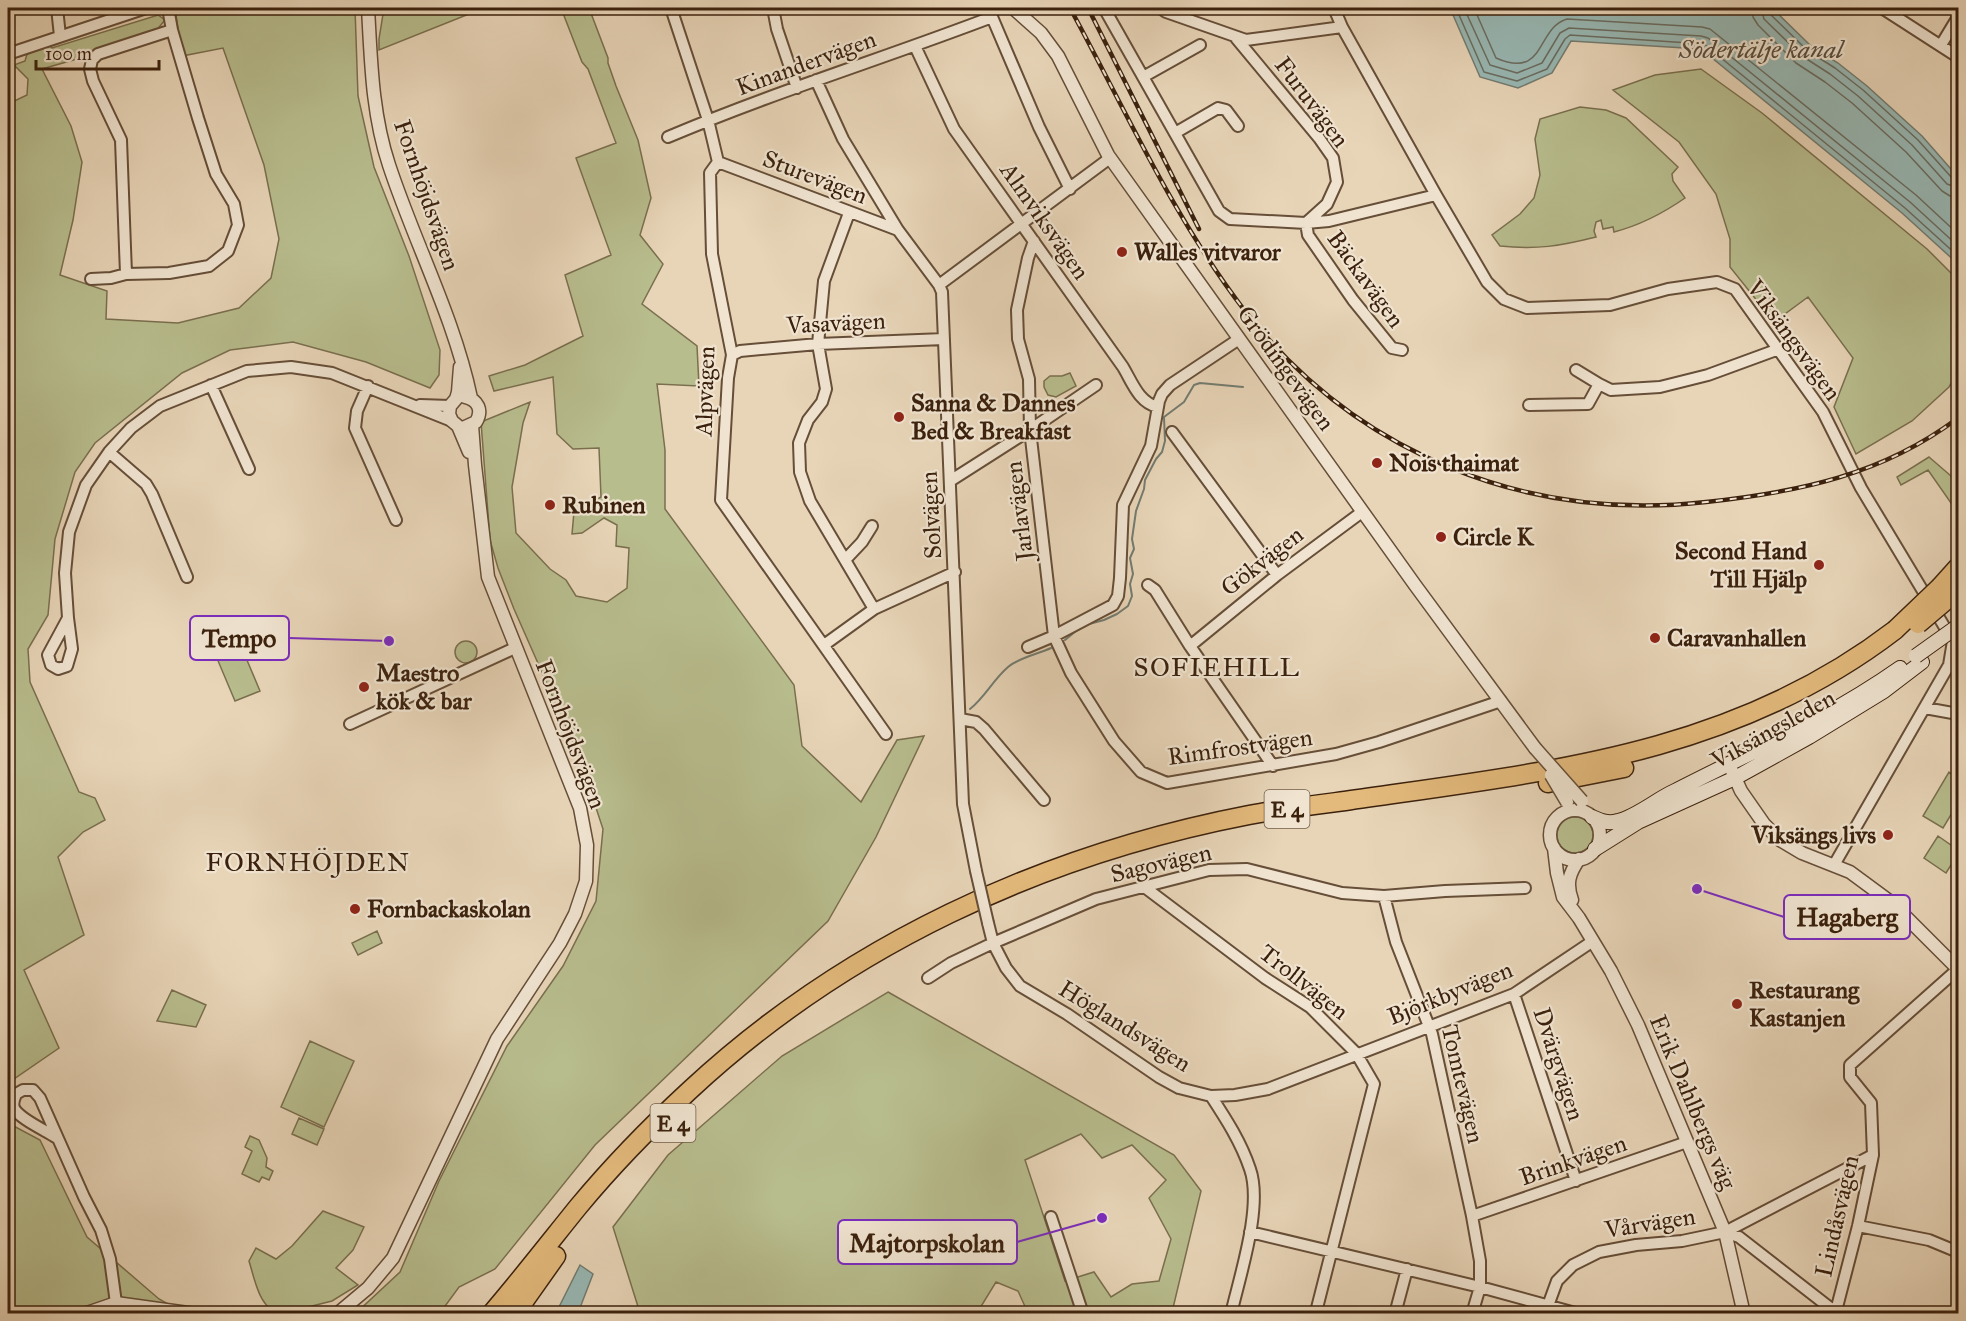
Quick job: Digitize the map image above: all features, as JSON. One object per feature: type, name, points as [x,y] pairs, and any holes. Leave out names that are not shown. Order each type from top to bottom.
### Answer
[{"type":"highway","name":"E 4","points":[[515,1314],[589,1211],[640,1155],[695,1101],[761,1044],[827,997],[900,951],[1044,884],[1159,847],[1257,826],[1554,783],[1634,766],[1705,744],[1792,709],[1848,677],[1950,591],[1959,567]]},
{"type":"highway","name":"E 4","points":[[502,1314],[537,1261],[580,1205],[632,1147],[711,1071],[757,1032],[823,985],[895,941],[956,909],[1052,869],[1154,836],[1252,814],[1548,771],[1633,753],[1702,733],[1786,699],[1899,633]]},
{"type":"highway","points":[[491,1314],[537,1261]]},
{"type":"main road","name":"Viksängsleden","points":[[1595,849],[1638,822],[1735,778],[1846,716],[1884,691],[1959,626]]},
{"type":"main road","name":"Viksängsleden","points":[[1590,815],[1604,822],[1622,820],[1673,791],[1792,734],[1919,659]]},
{"type":"street","points":[[57,8],[60,36]]},
{"type":"street","points":[[8,54],[146,8]]},
{"type":"street","points":[[92,279],[126,274],[169,273],[209,266],[228,251],[238,225],[234,204],[216,174],[172,30],[168,8]]},
{"type":"street","name":"Fornhöjdsvägen","points":[[337,1314],[368,1288],[393,1258],[497,1039],[560,943],[576,914],[586,881],[587,845],[580,808],[488,577],[474,465],[472,425],[478,418],[479,409],[471,398],[446,310],[389,164],[373,97],[368,8]]},
{"type":"street","name":"Alpvägen","points":[[671,8],[708,120],[718,162],[710,173],[712,254],[732,355],[728,378],[721,500],[886,734]]},
{"type":"street","points":[[773,8],[777,29],[797,88]]},
{"type":"street","name":"Grödingevägen","points":[[1012,8],[1041,33],[1058,56],[1110,158],[1362,512],[1535,748],[1582,801],[1598,825],[1600,835],[1595,849]]},
{"type":"street","points":[[1104,8],[1219,211],[1230,219],[1306,223],[1329,221],[1436,195]]},
{"type":"street","points":[[1160,8],[1246,40],[1342,27]]},
{"type":"street","name":"Viksängsvägen","points":[[1334,8],[1342,27],[1436,195],[1487,282],[1504,299],[1527,308],[1610,305],[1668,289],[1717,282],[1736,289],[1823,412],[1861,488],[1953,641],[1949,665],[1834,865]]},
{"type":"street","points":[[1882,8],[1959,57]]},
{"type":"street","name":"Kinandervägen","points":[[668,137],[708,120],[992,16],[1039,127],[1070,189]]},
{"type":"street","points":[[1941,45],[1959,17]]},
{"type":"street","points":[[126,274],[121,140],[93,81],[90,69],[92,60],[98,54],[172,30]]},
{"type":"street","name":"Furuvägen","points":[[1236,38],[1333,158],[1337,182],[1328,204],[1306,223]]},
{"type":"street","points":[[1143,77],[1200,45]]},
{"type":"street","name":"Almviksvägen","points":[[915,46],[954,129],[1142,398],[1158,407]]},
{"type":"street","name":"Solvägen","points":[[816,80],[843,139],[898,230],[942,292],[963,804],[993,943]]},
{"type":"street","points":[[1175,133],[1218,108],[1226,110],[1238,126]]},
{"type":"street","points":[[939,285],[1110,158]]},
{"type":"street","name":"Sturevägen","points":[[718,162],[898,230]]},
{"type":"street","points":[[849,213],[824,281],[818,344],[826,389],[822,402],[808,420],[799,443],[800,472],[810,501],[874,609]]},
{"type":"street","name":"Bäckavägen","points":[[1306,223],[1308,235],[1353,300],[1392,348],[1402,350]]},
{"type":"street","name":"Jarlavägen","points":[[1034,241],[1017,310],[1018,339],[1029,379],[1030,430],[1054,636]]},
{"type":"street","name":"Vasavägen","points":[[732,355],[740,351],[818,344],[944,339]]},
{"type":"street","points":[[1028,647],[1113,605],[1118,596],[1123,505],[1151,447],[1162,394],[1170,386],[1239,339]]},
{"type":"street","points":[[1576,370],[1611,390],[1659,387],[1708,375],[1779,349]]},
{"type":"street","name":"Fornhöjdsvägen","points":[[460,357],[459,383],[449,414],[474,465]]},
{"type":"street","points":[[68,618],[65,573],[69,532],[86,485],[109,452],[131,428],[160,406],[247,371],[291,367],[332,373],[455,423],[472,425]]},
{"type":"street","points":[[1529,405],[1588,404],[1599,384]]},
{"type":"street","points":[[211,385],[249,469]]},
{"type":"street","points":[[951,481],[1095,385]]},
{"type":"street","points":[[368,386],[357,411],[355,428],[396,520]]},
{"type":"street","points":[[411,405],[453,402],[464,396],[471,398]]},
{"type":"street","points":[[1172,432],[1277,575]]},
{"type":"street","points":[[109,452],[146,484],[187,577]]},
{"type":"street","name":"Gökvägen","points":[[1190,646],[1277,575],[1362,512]]},
{"type":"street","points":[[845,560],[862,542],[872,526]]},
{"type":"street","points":[[824,645],[874,609],[954,572]]},
{"type":"street","points":[[1148,585],[1155,590],[1190,646],[1273,766]]},
{"type":"street","name":"Rimfrostvägen","points":[[1054,636],[1071,673],[1114,741],[1141,772],[1167,783],[1336,754],[1379,742],[1501,700]]},
{"type":"street","points":[[350,724],[515,648]]},
{"type":"street","points":[[1925,708],[1959,714]]},
{"type":"street","points":[[960,719],[976,722],[984,729],[1044,800]]},
{"type":"street","name":"Grödingevägen","points":[[1535,748],[1565,807]]},
{"type":"street","points":[[1730,764],[1735,778],[1764,824],[1780,840],[1802,853],[1850,872],[1892,903],[1958,969]]},
{"type":"street","points":[[1590,815],[1565,807],[1550,828],[1550,840],[1560,855],[1568,859],[1580,859],[1588,856],[1595,849]]},
{"type":"street","name":"Erik Dahlbergs väg","points":[[1554,848],[1563,897],[1579,918],[1611,971],[1638,1025],[1725,1232],[1744,1314]]},
{"type":"street","name":"Erik Dahlbergs väg","points":[[1579,918],[1568,887],[1568,880],[1580,859]]},
{"type":"street","name":"Sagovägen","points":[[928,978],[951,963],[993,943],[1096,899],[1209,870],[1247,869],[1341,892],[1384,896],[1525,888]]},
{"type":"street","name":"Trollvägen","points":[[1143,886],[1264,978],[1310,1007],[1356,1053],[1374,1084],[1317,1308]]},
{"type":"street","name":"Tomtevägen","points":[[1384,896],[1396,942],[1429,1026],[1472,1216],[1480,1261],[1480,1287],[1472,1314]]},
{"type":"street","name":"Björkbyvägen","points":[[1211,1095],[1235,1095],[1268,1089],[1356,1053],[1514,994],[1593,941]]},
{"type":"street","name":"Höglandsvägen","points":[[993,943],[1006,968],[1020,986],[1067,1014],[1159,1077],[1179,1088],[1211,1095],[1235,1134],[1251,1171],[1253,1208],[1250,1232],[1231,1314]]},
{"type":"street","name":"Lindåsvägen","points":[[1837,1312],[1874,1155],[1871,1103],[1850,1077],[1850,1065],[1958,969]]},
{"type":"street","name":"Dvärgvägen","points":[[1514,994],[1576,1181]]},
{"type":"street","points":[[57,1138],[25,1119],[15,1110],[13,1103],[16,1094],[23,1090],[33,1090],[40,1098],[101,1230],[110,1259],[116,1304]]},
{"type":"street","name":"Brinkvägen","points":[[1472,1216],[1687,1142]]},
{"type":"street","name":"Vårvägen","points":[[1546,1309],[1557,1281],[1574,1265],[1599,1252],[1636,1245],[1682,1241],[1725,1232],[1874,1155]]},
{"type":"street","points":[[1051,1217],[1083,1314]]},
{"type":"street","points":[[1858,1226],[1929,1240],[1959,1252]]},
{"type":"street","points":[[1250,1232],[1480,1287],[1546,1309],[1579,1314]]},
{"type":"street","points":[[1725,1232],[1739,1237],[1837,1312]]},
{"type":"street","points":[[1395,1314],[1407,1269]]},
{"type":"street","points":[[84,1314],[116,1304],[195,1314]]},
{"type":"green space","points":[[183,8],[355,8],[358,96],[374,167],[409,256],[440,350],[439,375],[430,388],[366,362],[293,342],[230,350],[182,373],[95,443],[75,472],[55,539],[48,615],[28,649],[30,682],[79,792],[95,798],[105,820],[83,832],[58,857],[84,935],[24,970],[59,1048],[8,1083],[8,104],[27,95],[28,79],[14,65],[25,61],[27,54],[49,45],[52,48],[158,15],[165,20],[150,38],[42,69],[71,126],[82,162],[73,220],[60,275],[107,291],[106,319],[178,323],[239,308],[271,278],[279,239],[264,165],[223,48],[182,56],[176,15]]},
{"type":"green space","points":[[384,8],[484,8],[379,50]]},
{"type":"green space","points":[[561,8],[589,8],[616,86],[638,140],[651,198],[640,235],[663,264],[642,304],[697,346],[699,386],[657,384],[665,450],[665,509],[794,685],[802,746],[861,802],[897,740],[924,736],[876,837],[828,921],[595,1145],[495,1269],[459,1287],[440,1313],[355,1314],[400,1272],[439,1181],[507,1046],[563,966],[596,901],[603,829],[579,756],[498,568],[490,540],[481,422],[530,402],[523,423],[512,487],[516,533],[550,569],[566,580],[576,596],[607,602],[627,588],[629,548],[616,546],[617,525],[604,518],[582,533],[572,534],[574,512],[601,497],[599,448],[573,449],[557,434],[553,377],[494,391],[489,376],[525,365],[583,336],[565,275],[611,255],[576,158],[616,143],[588,69],[582,62]]},
{"type":"green space","points":[[1701,69],[1762,113],[1927,249],[1958,280],[1958,372],[1949,387],[1912,421],[1856,454],[1834,407],[1853,358],[1808,297],[1774,322],[1730,267],[1730,239],[1716,194],[1679,142],[1613,90],[1655,75]]},
{"type":"green space","points":[[1580,107],[1606,110],[1626,118],[1678,167],[1672,174],[1673,181],[1685,198],[1651,218],[1614,232],[1613,227],[1603,229],[1601,220],[1596,222],[1594,231],[1596,237],[1548,246],[1526,248],[1500,246],[1492,235],[1520,214],[1534,198],[1540,175],[1535,139],[1540,119]]},
{"type":"green space","points":[[1070,373],[1076,386],[1056,397],[1048,395],[1044,381],[1050,376]]},
{"type":"green space","points":[[1929,457],[1958,482],[1958,513],[1928,470],[1901,485],[1897,477]]},
{"type":"green space","points":[[466,641],[474,644],[477,652],[474,660],[466,663],[458,660],[455,652],[458,644]]},
{"type":"green space","points":[[241,646],[260,691],[235,701],[216,656]]},
{"type":"green space","points":[[1949,772],[1958,778],[1958,803],[1943,828],[1923,816]]},
{"type":"green space","points":[[1575,817],[1588,822],[1593,835],[1588,848],[1575,853],[1562,848],[1557,835],[1562,822]]},
{"type":"green space","points":[[1938,836],[1958,850],[1958,854],[1946,873],[1924,858]]},
{"type":"green space","points":[[377,931],[382,943],[358,955],[352,943]]},
{"type":"green space","points":[[172,990],[206,1005],[196,1027],[157,1021]]},
{"type":"green space","points":[[888,992],[1174,1155],[1201,1191],[1173,1308],[1193,1313],[1028,1313],[1018,1291],[996,1282],[977,1313],[640,1313],[613,1227],[668,1155],[782,1056]],"holes":[[[1081,1134],[1102,1158],[1132,1145],[1166,1180],[1149,1198],[1171,1239],[1159,1281],[1132,1284],[1111,1297],[1094,1272],[1065,1281],[1025,1160]]]},
{"type":"green space","points":[[310,1041],[354,1061],[324,1127],[281,1107]]},
{"type":"green space","points":[[299,1118],[324,1129],[317,1145],[292,1134]]},
{"type":"green space","points":[[8,1123],[40,1140],[87,1237],[159,1299],[184,1313],[8,1313]]},
{"type":"green space","points":[[250,1136],[259,1140],[267,1158],[266,1167],[273,1171],[269,1180],[262,1177],[259,1182],[242,1174],[252,1151],[245,1147]]},
{"type":"green space","points":[[323,1211],[364,1227],[353,1250],[336,1268],[358,1285],[332,1301],[284,1313],[276,1312],[269,1308],[260,1295],[249,1261],[256,1248],[276,1259],[292,1246]]},
{"type":"water","name":"Södertälje kanal","points":[[1450,8],[1772,8],[1812,47],[1838,63],[1867,86],[1922,136],[1958,177],[1958,264],[1902,213],[1701,49],[1571,41],[1552,73],[1518,88],[1480,77]]},
{"type":"water","points":[[580,1265],[593,1274],[578,1313],[556,1313]]},
{"type":"waterway","points":[[1065,640],[1076,631],[1117,614],[1128,606],[1132,596],[1130,584],[1133,574],[1130,558],[1134,549],[1132,539],[1136,511],[1145,480],[1162,452],[1165,441],[1164,417],[1184,402],[1194,385],[1200,383],[1243,387]]},
{"type":"waterway","points":[[970,709],[1012,664],[1051,648]]},
{"type":"railway","points":[[1070,8],[1173,201],[1219,276],[1245,311],[1289,361],[1339,404],[1392,440],[1450,468],[1511,488],[1574,501],[1639,505],[1706,502],[1774,493],[1838,478],[1900,454],[1958,418]]},
{"type":"railway","points":[[1088,8],[1199,229]]},
{"type":"place","name":"Walles vitvaror","points":[[1122,252]]},
{"type":"place","name":"Sanna & Dannes Bed & Breakfast","points":[[899,417]]},
{"type":"place","name":"Nois thaimat","points":[[1377,463]]},
{"type":"place","name":"Rubinen","points":[[550,505]]},
{"type":"place","name":"Circle K","points":[[1441,537]]},
{"type":"place","name":"Second Hand Till Hjälp","points":[[1819,565]]},
{"type":"place","name":"Caravanhallen","points":[[1655,638]]},
{"type":"place","name":"Tempo","points":[[389,641]]},
{"type":"place","name":"Maestro kök & bar","points":[[364,687]]},
{"type":"place","name":"Viksängs livs","points":[[1888,835]]},
{"type":"place","name":"Hagaberg","points":[[1697,889]]},
{"type":"place","name":"Fornbackaskolan","points":[[355,909]]},
{"type":"place","name":"Restaurang Kastanjen","points":[[1737,1004]]},
{"type":"place","name":"Majtorpskolan","points":[[1102,1218]]},
{"type":"district","name":"SOFIEHILL","points":[[1217,667]]},
{"type":"district","name":"FORNHÖJDEN","points":[[308,862]]}]
